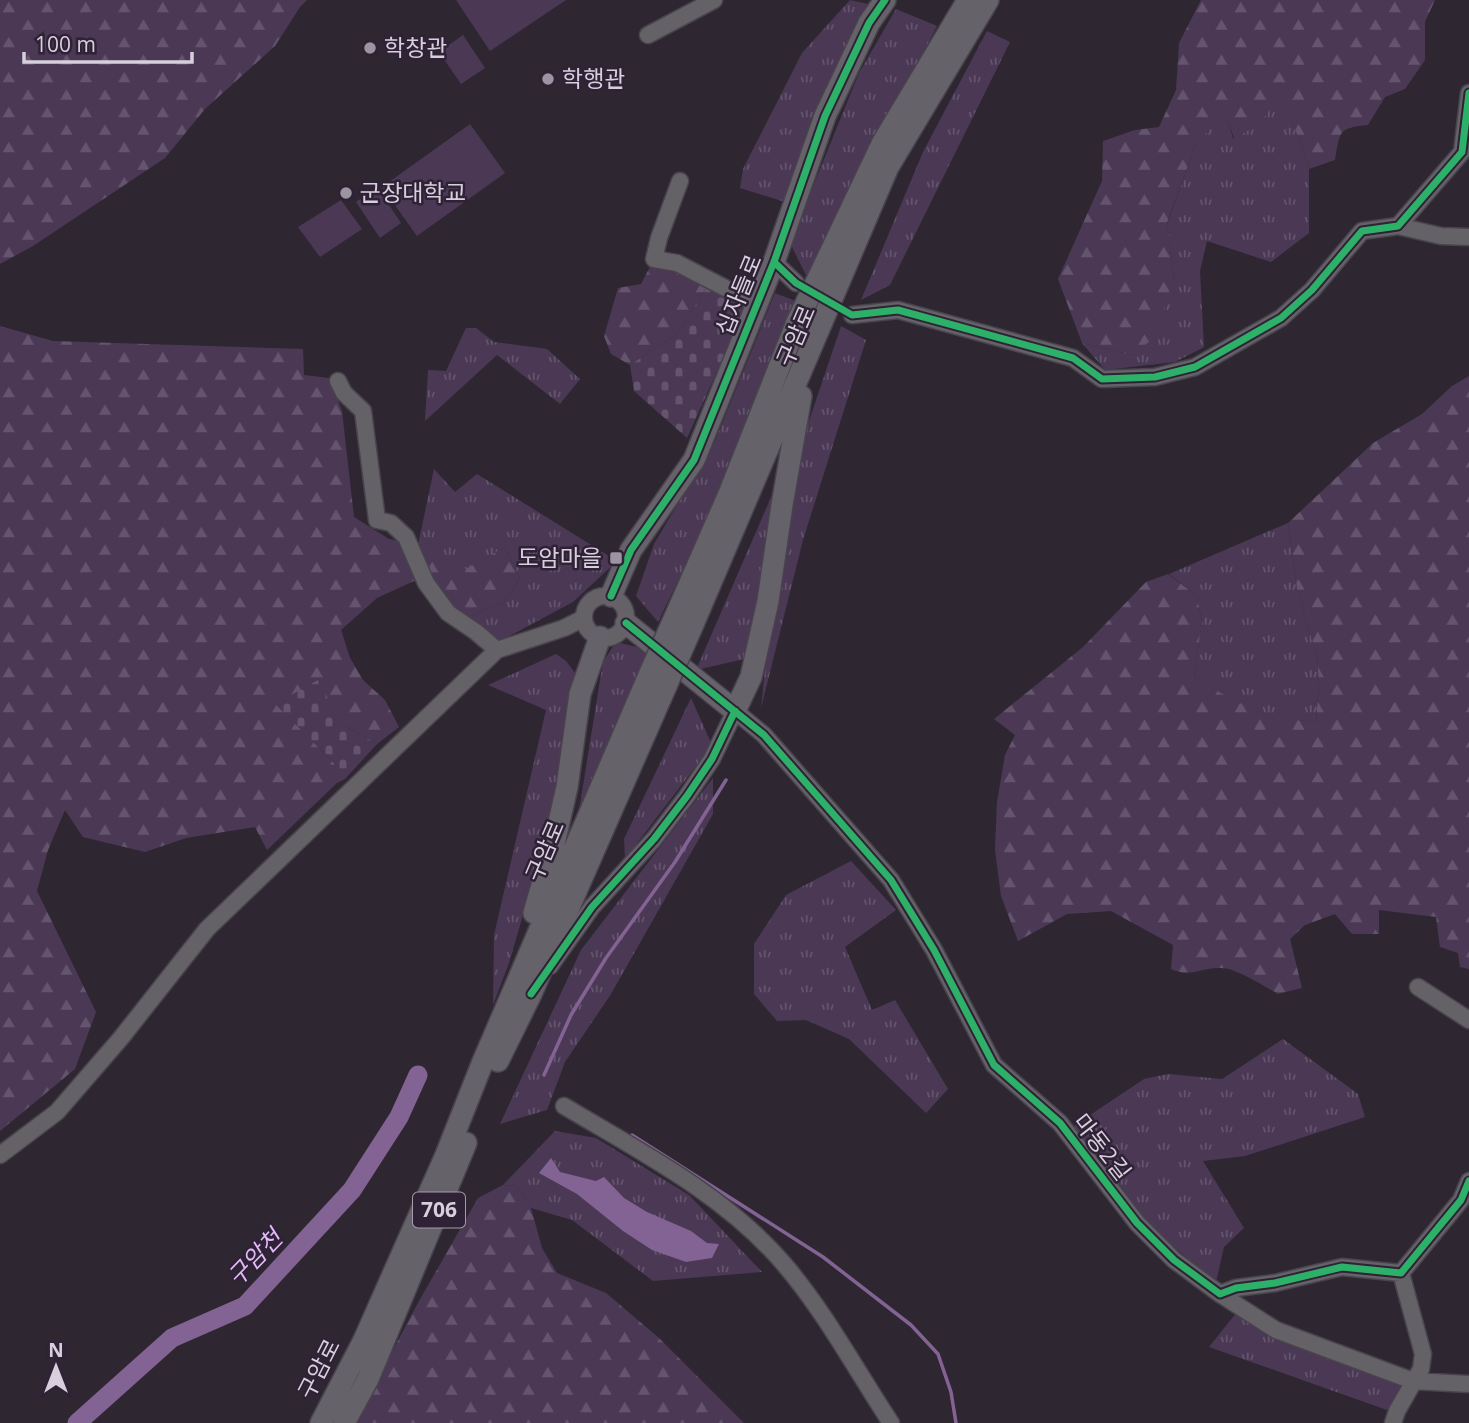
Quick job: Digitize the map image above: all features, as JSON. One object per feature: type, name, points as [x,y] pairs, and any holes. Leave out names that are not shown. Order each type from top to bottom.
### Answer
[{"type":"main road","name":"십자들로","points":[[611,596],[631,550],[694,460],[774,262],[825,116],[869,23],[886,0]]},
{"type":"main road","name":"구암로","points":[[684,620],[729,494],[797,322],[882,144],[968,0]]},
{"type":"main road","name":"구암로","points":[[321,1423],[364,1340],[446,1155],[482,1064],[684,620],[808,356],[888,167],[988,0]]},
{"type":"main road","points":[[626,623],[735,710],[751,677],[768,601],[808,356]]},
{"type":"main road","name":"706","points":[[482,1064],[533,917],[554,844],[567,787],[580,694],[600,637]]},
{"type":"main road","name":"구암로","points":[[344,1423],[368,1379],[503,1049],[531,994],[658,679]]},
{"type":"street","points":[[648,35],[714,0]]},
{"type":"street","points":[[1398,226],[1462,152],[1469,93]]},
{"type":"street","points":[[680,181],[654,259],[677,264],[756,304]]},
{"type":"street","points":[[852,315],[898,310],[1073,358],[1102,379],[1155,377],[1195,367],[1281,318],[1312,290],[1362,231],[1398,226],[1441,236],[1469,237]]},
{"type":"street","points":[[774,262],[796,283]]},
{"type":"street","points":[[338,381],[344,393],[363,411],[377,520],[391,523],[406,537],[426,583],[448,613],[497,650]]},
{"type":"street","points":[[611,596],[622,604],[626,623],[619,633],[600,637],[589,630],[584,618],[592,600],[611,596]]},
{"type":"street","points":[[0,1155],[57,1112],[121,1038],[207,929],[497,650],[564,628],[584,618]]},
{"type":"street","name":"706","points":[[531,994],[592,907],[654,839],[687,796],[712,759],[735,710]]},
{"type":"street","name":"마동2길","points":[[735,710],[764,735],[891,880],[954,986],[994,1065],[1060,1123],[1136,1223],[1174,1260],[1276,1330],[1413,1381],[1469,1384]]},
{"type":"street","points":[[1418,988],[1469,1020]]},
{"type":"street","points":[[564,1106],[677,1173],[751,1230],[783,1263],[814,1305],[891,1423]]},
{"type":"street","points":[[1401,1273],[1461,1200],[1469,1181]]},
{"type":"street","points":[[1220,1294],[1236,1288],[1275,1283],[1342,1267],[1401,1273]]},
{"type":"street","points":[[1393,1423],[1420,1370],[1423,1354],[1401,1273]]},
{"type":"green space","points":[[0,0],[307,0],[275,46],[205,109],[165,158],[33,246],[0,264]]},
{"type":"green space","points":[[456,0],[566,0],[490,51]]},
{"type":"green space","points":[[850,0],[868,4],[785,202],[740,188],[743,169],[802,53]]},
{"type":"green space","points":[[1201,0],[1435,0],[1425,22],[1425,60],[1405,89],[1385,97],[1368,125],[1351,128],[1342,133],[1335,160],[1309,169],[1293,123],[1278,99],[1260,123],[1234,139],[1229,123],[1222,117],[1196,144],[1167,223],[1174,280],[1154,338],[1132,355],[1082,343],[1058,279],[1102,181],[1103,141],[1135,130],[1159,127],[1176,90],[1179,43]]},
{"type":"green space","points":[[896,9],[937,26],[808,279],[790,243],[859,73]]},
{"type":"green space","points":[[987,31],[1010,42],[890,285],[861,300],[923,152]]},
{"type":"green space","points":[[463,35],[485,68],[461,84],[439,52]]},
{"type":"green space","points":[[1278,98],[1293,123],[1309,169],[1309,233],[1271,262],[1207,241],[1200,271],[1204,347],[1175,362],[1105,370],[1082,343],[1132,355],[1174,280],[1167,224],[1196,144],[1222,116],[1229,123],[1233,139],[1259,123]]},
{"type":"green space","points":[[470,124],[505,173],[417,236],[382,187]]},
{"type":"green space","points":[[377,187],[401,223],[380,238],[356,202]]},
{"type":"green space","points":[[341,200],[362,229],[320,257],[298,227]]},
{"type":"green space","points":[[652,263],[701,278],[707,287],[676,335],[630,365],[611,354],[604,336],[618,288],[641,284]]},
{"type":"green space","points":[[707,287],[746,307],[687,438],[634,391],[630,365],[676,335]]},
{"type":"green space","points":[[775,293],[798,302],[706,523],[658,622],[636,596],[654,544],[715,441]]},
{"type":"green space","points":[[0,326],[53,341],[303,349],[304,375],[329,378],[342,411],[354,517],[389,539],[430,547],[453,576],[505,547],[520,578],[506,601],[465,618],[414,581],[377,598],[341,630],[350,658],[363,680],[385,700],[399,727],[377,744],[341,723],[276,704],[336,765],[337,783],[267,850],[255,827],[186,838],[145,852],[83,837],[65,810],[48,850],[37,891],[96,1012],[75,1069],[0,1131]]},
{"type":"green space","points":[[841,326],[866,340],[803,540],[761,708],[767,650],[806,430]]},
{"type":"green space","points":[[466,328],[476,328],[494,342],[547,349],[580,379],[560,404],[497,355],[425,421],[428,370],[446,371]]},
{"type":"green space","points":[[1469,376],[1469,969],[1460,967],[1458,953],[1440,947],[1436,917],[1379,910],[1379,934],[1352,934],[1335,914],[1305,925],[1290,939],[1302,988],[1278,994],[1227,969],[1214,968],[1184,973],[1171,969],[1173,945],[1111,911],[1067,914],[1018,941],[1001,896],[995,850],[997,802],[1005,755],[1015,735],[994,719],[1083,647],[1146,582],[1168,574],[1197,596],[1202,622],[1194,677],[1252,708],[1281,717],[1316,722],[1319,683],[1317,657],[1297,589],[1288,523],[1373,443],[1422,414],[1452,386]]},
{"type":"green space","points":[[434,469],[455,492],[477,474],[617,561],[573,602],[500,641],[465,618],[506,601],[520,578],[505,547],[453,577],[430,547],[418,545]]},
{"type":"green space","points":[[772,495],[761,604],[744,659],[696,670]]},
{"type":"green space","points":[[1288,523],[1297,589],[1317,657],[1319,683],[1316,722],[1284,719],[1238,705],[1194,677],[1202,622],[1197,596],[1169,574]]},
{"type":"green space","points":[[616,642],[649,650],[576,829],[603,662]]},
{"type":"green space","points":[[556,654],[566,661],[578,677],[558,795],[509,963],[493,1005],[494,935],[546,710],[488,685]]},
{"type":"green space","points":[[318,680],[341,723],[377,744],[345,779],[337,783],[334,763],[275,704]]},
{"type":"green space","points":[[691,698],[712,745],[625,859],[624,839]]},
{"type":"green space","points":[[713,778],[713,814],[611,994],[565,1062],[547,1110],[500,1124],[581,950]]},
{"type":"green space","points":[[851,861],[896,910],[845,947],[872,1010],[895,1000],[948,1089],[926,1113],[849,1039],[806,1020],[777,1021],[754,994],[754,944],[786,895]]},
{"type":"green space","points":[[1283,1039],[1358,1094],[1365,1117],[1245,1156],[1203,1161],[1244,1228],[1224,1247],[1216,1282],[1157,1233],[1072,1127],[1144,1079],[1168,1074],[1222,1079]]},
{"type":"green space","points":[[555,1131],[596,1138],[689,1195],[762,1272],[653,1281],[572,1220],[531,1208],[517,1186],[503,1185]]},
{"type":"green space","points":[[503,1185],[517,1186],[531,1208],[542,1248],[557,1273],[606,1293],[659,1338],[744,1423],[354,1423],[478,1198]]},
{"type":"green space","points":[[1237,1312],[1318,1354],[1402,1384],[1387,1410],[1209,1347]]},
{"type":"shaded area","points":[[551,1158],[560,1172],[596,1181],[604,1177],[624,1198],[647,1212],[691,1231],[707,1243],[719,1244],[712,1258],[686,1262],[652,1250],[623,1231],[577,1194],[539,1173]]},
{"type":"waterway","points":[[544,1075],[571,1015],[606,958],[675,862],[726,780]]},
{"type":"waterway","name":"구암천","points":[[77,1423],[172,1338],[245,1306],[352,1190],[399,1117],[418,1075]]},
{"type":"waterway","points":[[632,1135],[823,1257],[911,1325],[938,1354],[951,1392],[956,1423]]},
{"type":"cycle path","points":[[611,596],[631,550],[694,460],[774,262],[825,116],[869,23],[885,0]]},
{"type":"cycle path","points":[[774,262],[796,283],[852,315],[898,310],[1073,358],[1102,379],[1155,377],[1195,367],[1281,318],[1312,290],[1362,231],[1398,226],[1462,152],[1469,93]]},
{"type":"cycle path","points":[[626,623],[764,735],[891,880],[934,950],[994,1065],[1060,1123],[1137,1223],[1174,1260],[1220,1294],[1236,1288],[1275,1283],[1342,1267],[1401,1273],[1461,1200],[1469,1181]]},
{"type":"cycle path","points":[[531,994],[592,907],[654,839],[687,796],[712,759],[735,711]]},
{"type":"place","name":"학창관","points":[[370,48]]},
{"type":"place","name":"학행관","points":[[548,79]]},
{"type":"place","name":"군장대학교","points":[[346,193]]},
{"type":"place","name":"도암마을","points":[[616,558]]}]
